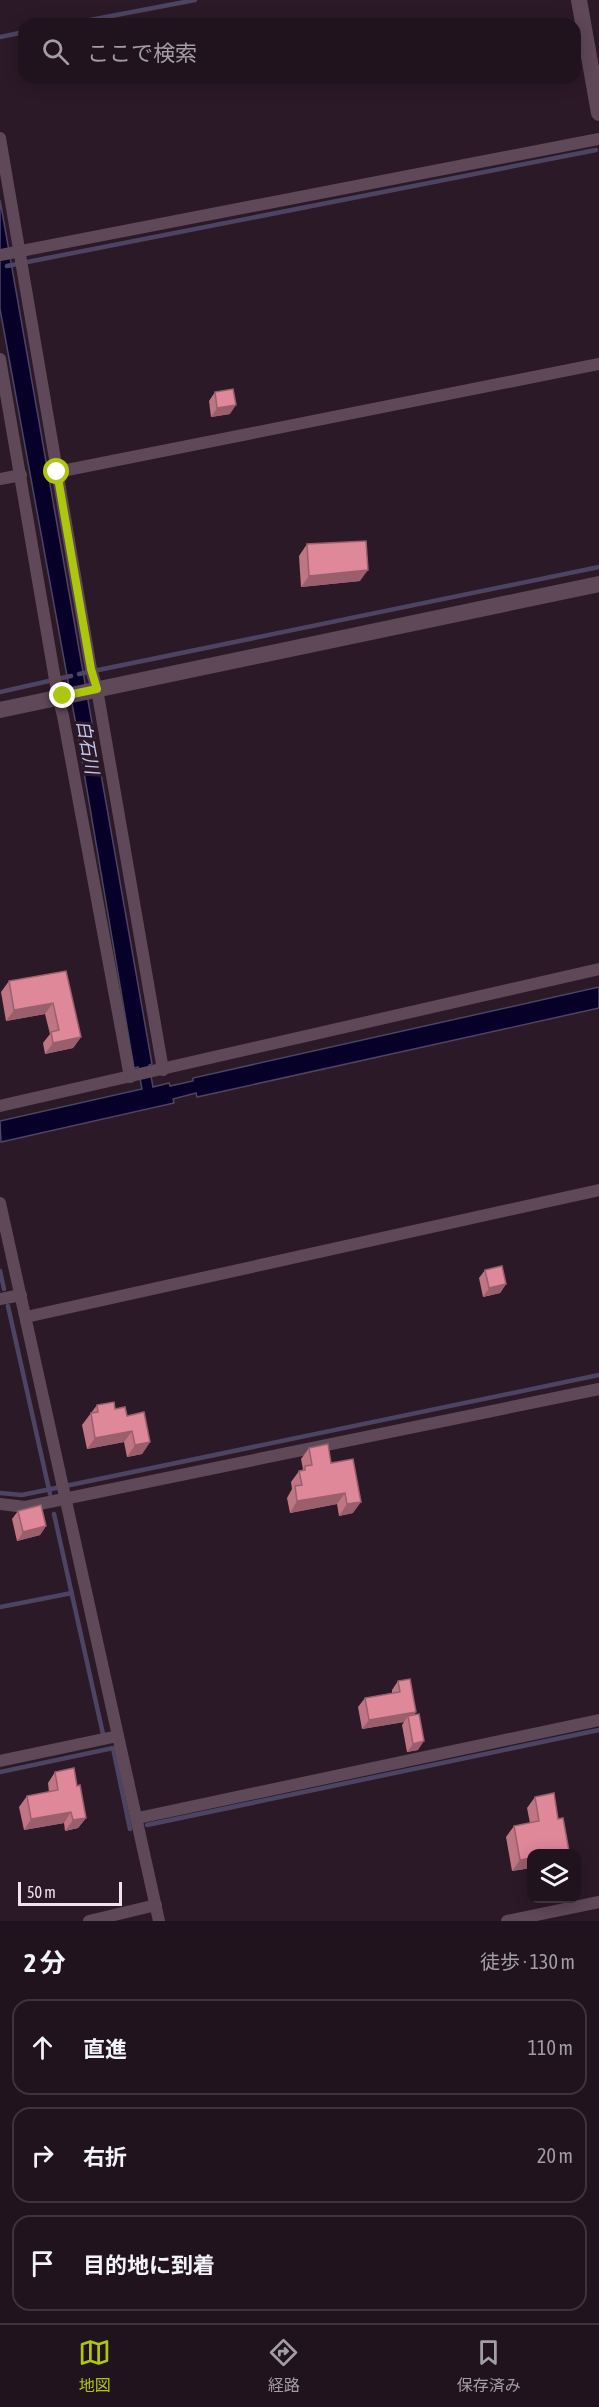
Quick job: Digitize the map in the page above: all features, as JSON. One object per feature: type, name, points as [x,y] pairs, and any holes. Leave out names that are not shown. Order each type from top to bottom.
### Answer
[{"type":"street","points":[[579,0],[599,113]]},
{"type":"street","points":[[0,138],[159,1071]]},
{"type":"street","points":[[0,255],[21,257],[599,139]]},
{"type":"street","points":[[0,359],[63,716],[133,1076]]},
{"type":"street","points":[[57,472],[599,364]]},
{"type":"street","points":[[0,479],[21,475]]},
{"type":"street","points":[[0,710],[58,688],[599,584]]},
{"type":"street","points":[[0,1106],[599,969]]},
{"type":"street","points":[[26,1317],[599,1190]]},
{"type":"street","points":[[0,1203],[159,1921]]},
{"type":"street","points":[[0,1299],[21,1295]]},
{"type":"street","points":[[0,1504],[25,1507],[63,1490],[599,1389]]},
{"type":"street","points":[[138,1818],[599,1720]]},
{"type":"street","points":[[0,1761],[118,1736]]},
{"type":"street","points":[[507,1921],[599,1902]]},
{"type":"street","points":[[89,1921],[156,1905]]},
{"type":"water","name":"白石川","points":[[0,200],[152,1064],[149,1065],[153,1087],[193,1081],[193,1078],[599,987],[599,1008],[197,1097],[196,1093],[173,1099],[174,1103],[1,1142],[0,1121],[142,1089],[138,1067],[134,1068],[76,725],[0,309]]},
{"type":"building","points":[[233,389],[236,405],[217,408],[215,392]]},
{"type":"building","points":[[366,541],[368,570],[309,576],[307,544]]},
{"type":"building","points":[[66,971],[81,1037],[53,1043],[51,1032],[59,1030],[53,1003],[14,1010],[9,981]]},
{"type":"building","points":[[502,1266],[506,1284],[489,1288],[485,1270]]},
{"type":"building","points":[[114,1402],[115,1409],[125,1407],[127,1416],[144,1412],[150,1442],[135,1445],[132,1431],[95,1438],[91,1413],[98,1412],[97,1405]]},
{"type":"building","points":[[328,1444],[331,1463],[353,1459],[361,1502],[347,1504],[345,1493],[297,1501],[295,1486],[302,1485],[299,1471],[305,1470],[305,1466],[312,1465],[309,1448]]},
{"type":"building","points":[[41,1505],[46,1526],[23,1532],[18,1511]]},
{"type":"building","points":[[410,1679],[416,1712],[369,1720],[365,1698],[400,1692],[398,1681]]},
{"type":"building","points":[[419,1714],[424,1741],[413,1744],[408,1716]]},
{"type":"building","points":[[74,1768],[77,1786],[80,1785],[86,1818],[73,1820],[71,1812],[31,1819],[27,1796],[58,1790],[55,1772]]},
{"type":"building","points":[[554,1793],[558,1819],[563,1818],[569,1849],[527,1849],[527,1859],[520,1860],[514,1826],[539,1821],[535,1797]]},
{"type":"waterway","points":[[100,18],[195,0]]},
{"type":"waterway","points":[[0,37],[18,33]]},
{"type":"waterway","points":[[7,266],[596,150]]},
{"type":"waterway","points":[[79,674],[599,567]]},
{"type":"waterway","points":[[0,692],[71,676]]},
{"type":"waterway","points":[[0,1271],[4,1289]]},
{"type":"waterway","points":[[8,1306],[50,1494]]},
{"type":"waterway","points":[[0,1493],[22,1495],[599,1375]]},
{"type":"waterway","points":[[54,1514],[103,1734]]},
{"type":"waterway","points":[[0,1607],[72,1593]]},
{"type":"waterway","points":[[147,1825],[599,1730]]},
{"type":"waterway","points":[[0,1772],[113,1748],[130,1829]]},
{"type":"route","points":[[57,472],[91,669],[97,689],[63,696]]}]
